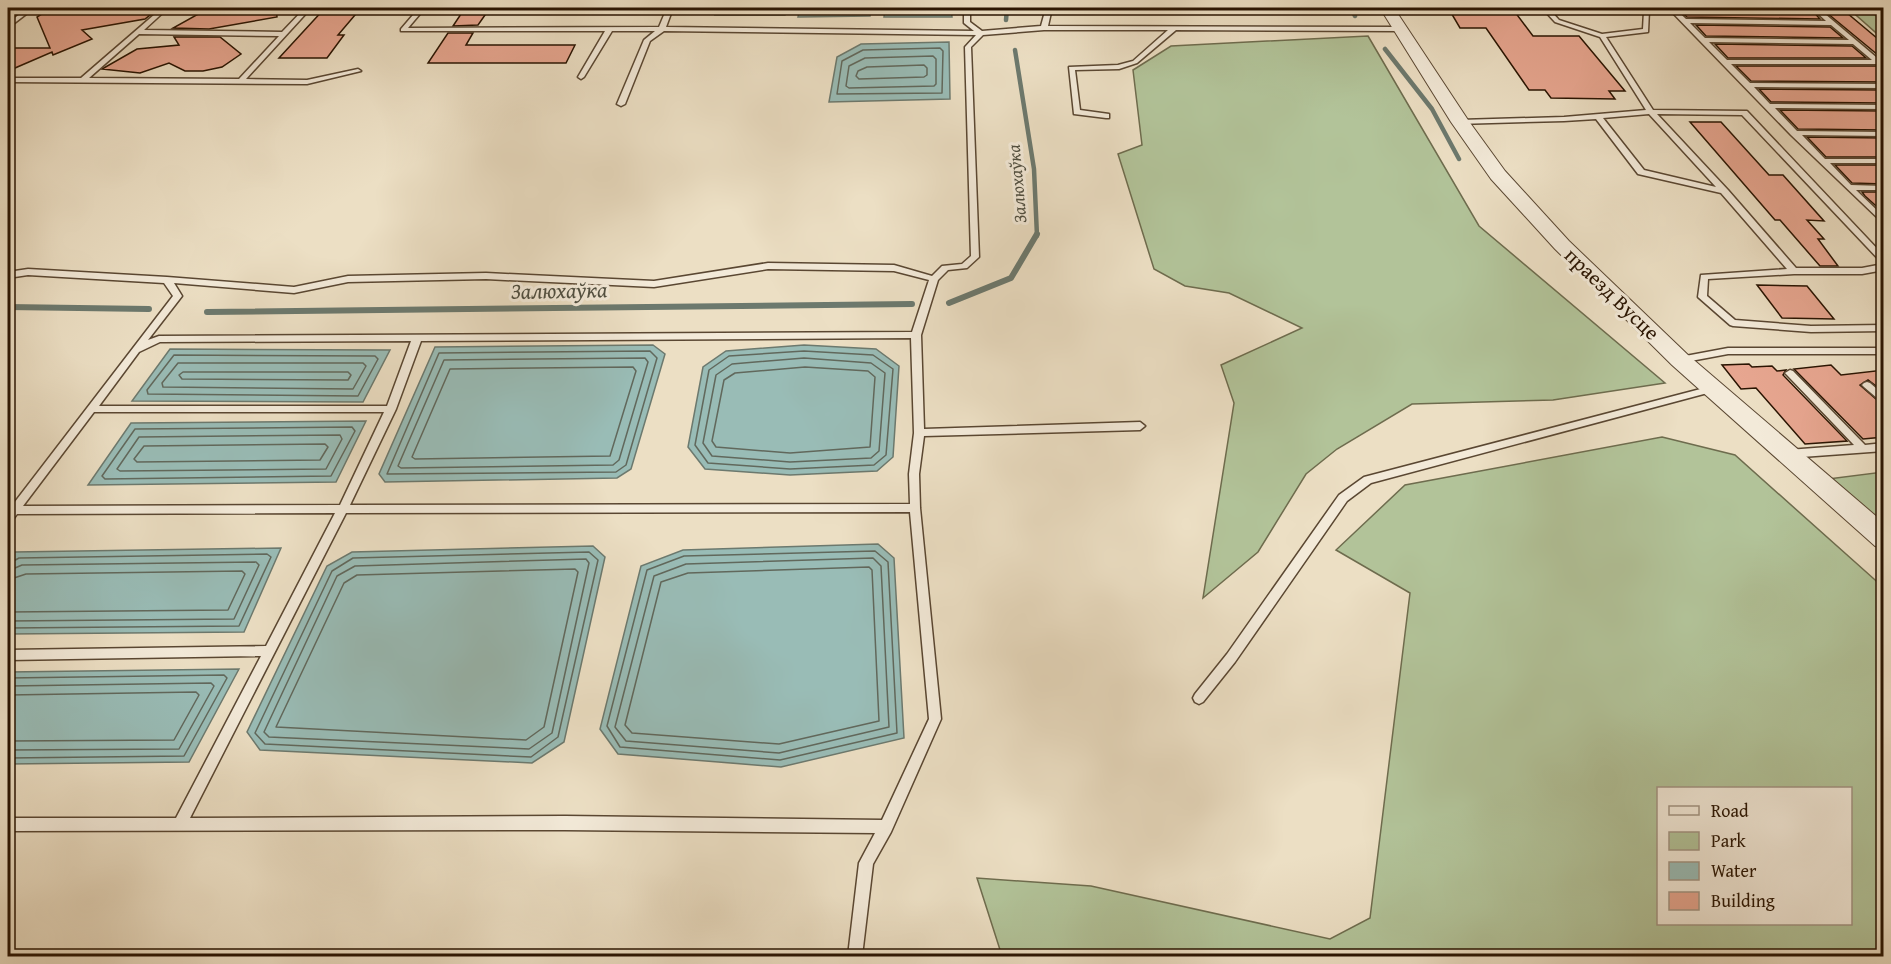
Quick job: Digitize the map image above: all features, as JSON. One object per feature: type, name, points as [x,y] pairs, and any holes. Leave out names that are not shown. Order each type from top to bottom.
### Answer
[{"type":"street","name":"праезд Вусце","points":[[1386,8],[1402,29],[1460,122],[1498,175],[1562,245],[1680,360],[1884,540]]},
{"type":"lane","points":[[8,26],[31,8]]},
{"type":"lane","points":[[84,79],[165,8]]},
{"type":"lane","points":[[241,81],[308,8]]},
{"type":"lane","points":[[422,8],[403,30],[662,29],[981,33],[1044,28],[1402,29]]},
{"type":"lane","points":[[621,104],[647,40],[662,29],[670,8]]},
{"type":"lane","points":[[967,8],[967,23],[981,33]]},
{"type":"lane","points":[[1044,28],[1049,8]]},
{"type":"lane","points":[[1545,8],[1557,21],[1602,36],[1646,31],[1647,11]]},
{"type":"lane","points":[[1671,8],[1882,219]]},
{"type":"lane","points":[[1815,8],[1881,65]]},
{"type":"lane","points":[[1684,21],[1833,23]]},
{"type":"lane","points":[[1106,116],[1077,112],[1071,68],[1119,67],[1135,62],[1175,28]]},
{"type":"lane","points":[[581,77],[609,30]]},
{"type":"lane","points":[[138,32],[284,34]]},
{"type":"lane","points":[[855,957],[866,862],[886,826],[935,719],[915,508],[914,474],[919,433],[916,335],[934,279],[945,268],[964,266],[975,257],[968,47],[981,33]]},
{"type":"lane","points":[[1602,36],[1652,112],[1794,271]]},
{"type":"lane","points":[[1702,40],[1855,42]]},
{"type":"lane","points":[[1723,62],[1881,65]]},
{"type":"lane","points":[[8,80],[307,82],[358,70]]},
{"type":"lane","points":[[1746,85],[1884,86]]},
{"type":"lane","points":[[1767,106],[1884,107]]},
{"type":"lane","points":[[1460,122],[1652,112],[1744,113],[1884,262]]},
{"type":"lane","points":[[1598,116],[1641,172],[1725,192]]},
{"type":"lane","points":[[1794,133],[1884,134]]},
{"type":"lane","points":[[1823,161],[1884,161]]},
{"type":"lane","points":[[1848,187],[1884,188]]},
{"type":"lane","points":[[8,275],[28,272],[294,290],[348,279],[486,276],[654,284],[768,266],[894,268],[934,279]]},
{"type":"lane","points":[[1884,267],[1862,271],[1794,271],[1704,277],[1702,297],[1732,324],[1811,329],[1884,328]]},
{"type":"lane","points":[[11,514],[178,296],[167,280]]},
{"type":"lane","points":[[136,350],[159,339],[916,335]]},
{"type":"lane","points":[[180,824],[343,509],[391,409],[417,338]]},
{"type":"lane","points":[[1680,360],[1728,351],[1884,351]]},
{"type":"lane","points":[[1790,373],[1863,449]]},
{"type":"lane","points":[[1867,385],[1884,401]]},
{"type":"lane","points":[[1199,698],[1231,658],[1343,498],[1368,480],[1712,389]]},
{"type":"lane","points":[[91,409],[391,409]]},
{"type":"lane","points":[[919,433],[1140,426]]},
{"type":"lane","points":[[1786,454],[1884,447]]},
{"type":"lane","points":[[11,514],[343,509],[915,508]]},
{"type":"lane","points":[[8,656],[270,651]]},
{"type":"lane","points":[[8,825],[565,823],[886,826]]},
{"type":"green space","points":[[1848,8],[1866,8],[1883,21],[1883,39]]},
{"type":"green space","points":[[1368,36],[1479,226],[1665,383],[1553,400],[1412,404],[1337,449],[1306,474],[1258,552],[1203,598],[1234,403],[1221,365],[1302,328],[1229,293],[1185,286],[1154,269],[1118,154],[1142,145],[1133,70],[1171,46]]},
{"type":"green space","points":[[1662,437],[1735,455],[1883,587],[1883,956],[1002,956],[977,878],[1091,886],[1330,939],[1370,918],[1410,593],[1336,550],[1405,485]]},
{"type":"green space","points":[[1883,472],[1883,527],[1828,479]]},
{"type":"water","points":[[718,8],[787,8],[785,15],[715,15]]},
{"type":"water","points":[[800,8],[871,8],[870,16],[798,17]]},
{"type":"water","points":[[885,8],[951,8],[952,17],[884,17]]},
{"type":"water","points":[[949,42],[950,99],[829,102],[837,57],[861,44]]},
{"type":"water","points":[[653,345],[665,354],[631,469],[617,478],[385,482],[379,474],[435,347]]},
{"type":"water","points":[[804,345],[876,349],[899,366],[893,457],[877,471],[790,475],[705,469],[688,447],[703,367],[726,351]]},
{"type":"water","points":[[170,349],[390,350],[363,402],[132,401]]},
{"type":"water","points":[[366,421],[336,482],[88,485],[131,423]]},
{"type":"water","points":[[878,544],[894,558],[904,738],[781,767],[618,754],[600,729],[641,566],[683,550]]},
{"type":"water","points":[[593,546],[605,557],[564,742],[532,763],[260,750],[247,732],[327,566],[352,552]]},
{"type":"water","points":[[281,548],[244,632],[8,634],[8,561],[14,552]]},
{"type":"water","points":[[239,669],[189,762],[8,764],[8,672]]},
{"type":"building","points":[[51,8],[159,8],[145,19],[82,30],[92,39],[53,55],[52,52],[8,71],[8,48],[50,48],[37,17]]},
{"type":"building","points":[[209,8],[276,8],[277,17],[209,29],[173,28]]},
{"type":"building","points":[[325,8],[361,8],[338,35],[344,35],[327,58],[279,58]]},
{"type":"building","points":[[465,8],[490,8],[478,25],[453,26]]},
{"type":"building","points":[[1484,8],[1512,8],[1533,36],[1579,36],[1625,91],[1609,91],[1615,99],[1551,98],[1545,90],[1529,90],[1486,28],[1460,28],[1450,11],[1487,11]]},
{"type":"building","points":[[1677,8],[1810,8],[1820,19],[1687,17]]},
{"type":"building","points":[[1821,8],[1841,8],[1884,44],[1884,60]]},
{"type":"building","points":[[1696,25],[1830,27],[1843,38],[1706,36]]},
{"type":"building","points":[[448,33],[473,33],[466,45],[575,45],[566,63],[428,63]]},
{"type":"building","points":[[174,37],[220,37],[241,54],[222,67],[203,71],[185,71],[169,63],[140,73],[102,69],[137,49],[179,45]]},
{"type":"building","points":[[1715,44],[1852,46],[1866,58],[1728,58]]},
{"type":"building","points":[[1736,66],[1876,66],[1884,68],[1884,82],[1751,81]]},
{"type":"building","points":[[1759,89],[1884,90],[1884,103],[1771,102]]},
{"type":"building","points":[[1780,110],[1884,111],[1884,130],[1798,129]]},
{"type":"building","points":[[1690,122],[1721,122],[1769,175],[1783,175],[1824,221],[1807,220],[1824,239],[1818,239],[1838,266],[1820,266],[1780,220],[1775,220]]},
{"type":"building","points":[[1807,137],[1884,138],[1884,157],[1826,157]]},
{"type":"building","points":[[1835,165],[1884,165],[1884,184],[1852,183]]},
{"type":"building","points":[[1862,192],[1884,192],[1884,213],[1865,196]]},
{"type":"building","points":[[1757,285],[1807,286],[1834,319],[1782,318]]},
{"type":"building","points":[[1749,364],[1752,367],[1772,366],[1777,371],[1786,370],[1783,375],[1847,441],[1805,444],[1756,388],[1741,389],[1722,365]]},
{"type":"building","points":[[1831,365],[1841,375],[1884,370],[1884,392],[1868,380],[1860,385],[1884,406],[1884,437],[1863,439],[1794,369]]},
{"type":"waterway","name":"Залюхаўка","points":[[1006,20],[1007,8]]},
{"type":"waterway","points":[[1351,8],[1355,16]]},
{"type":"waterway","points":[[1385,49],[1432,109],[1459,159]]},
{"type":"waterway","name":"Залюхаўка","points":[[1015,50],[1034,169],[1037,234]]},
{"type":"waterway","name":"Залюхаўка","points":[[949,303],[1011,278],[1037,234]]},
{"type":"waterway","name":"Залюхаўка","points":[[207,312],[912,304]]},
{"type":"waterway","name":"Залюхаўка","points":[[8,307],[149,309]]}]
